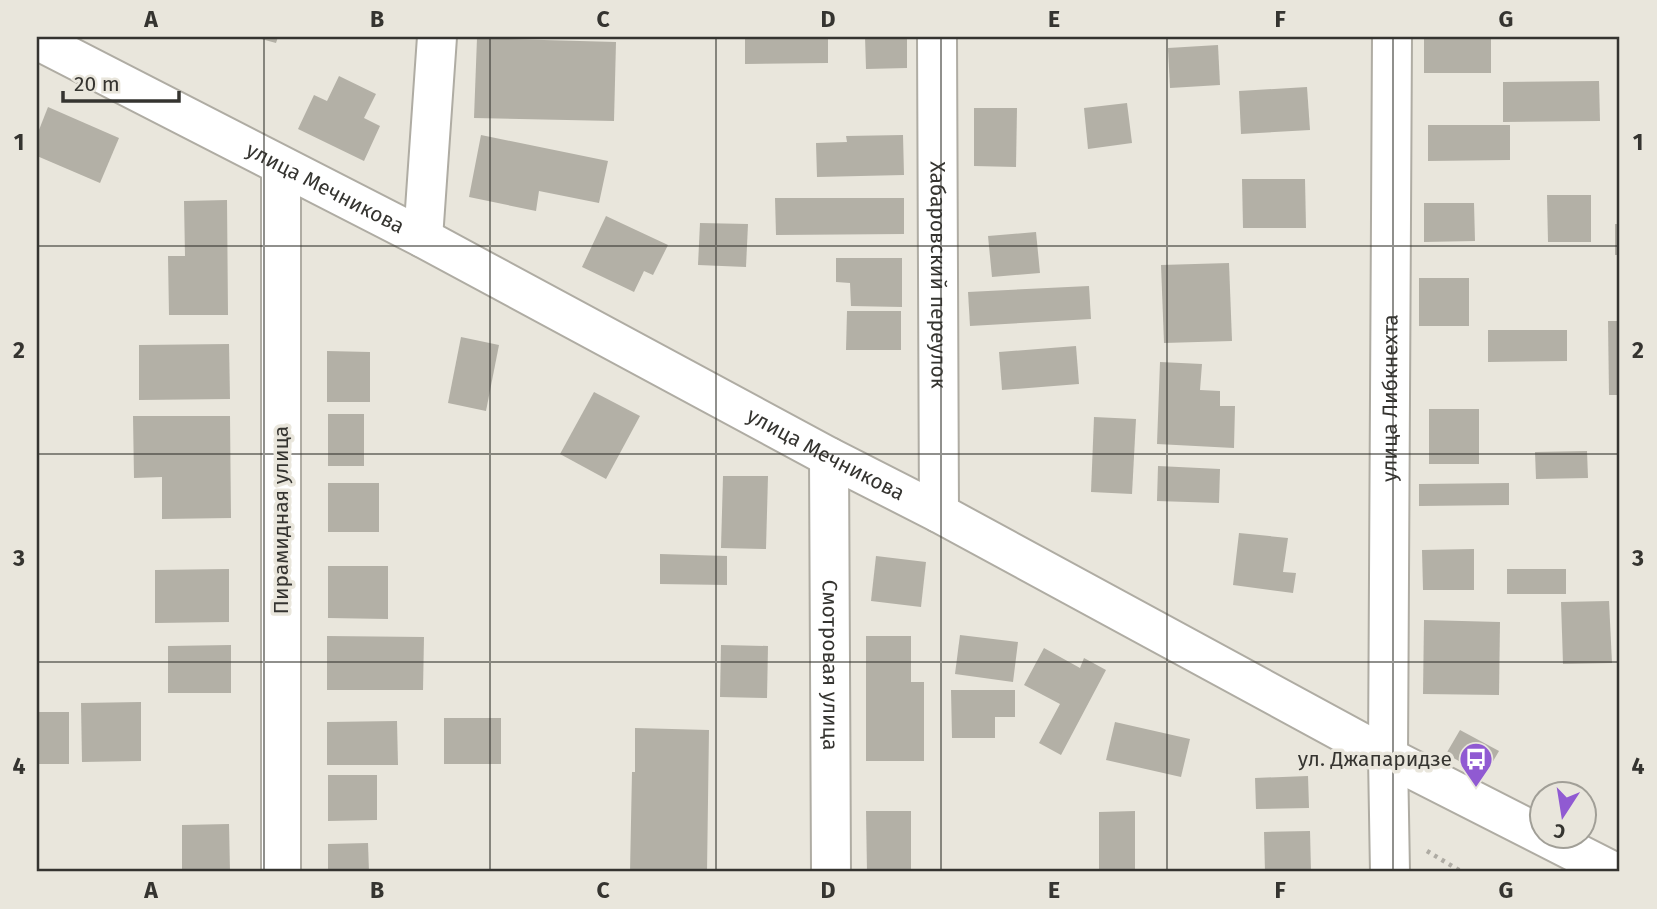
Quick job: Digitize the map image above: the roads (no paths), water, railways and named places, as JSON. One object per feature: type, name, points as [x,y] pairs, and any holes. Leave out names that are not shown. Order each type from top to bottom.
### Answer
[{"type":"street","points":[[423,238],[437,37]]},
{"type":"street","name":"Хабаровский переулок","points":[[937,37],[939,513]]},
{"type":"street","name":"улица Либкнехта","points":[[1390,872],[1388,757],[1392,37]]},
{"type":"street","name":"улица Мечникова","points":[[37,40],[423,238],[828,457],[939,513],[1388,757],[1614,872]]},
{"type":"street","name":"Пирамидная улица","points":[[281,872],[282,167]]},
{"type":"street","name":"Смотровая улица","points":[[828,457],[831,872]]},
{"type":"place","name":"ул. Джапаридзе","points":[[1476,789]]}]
